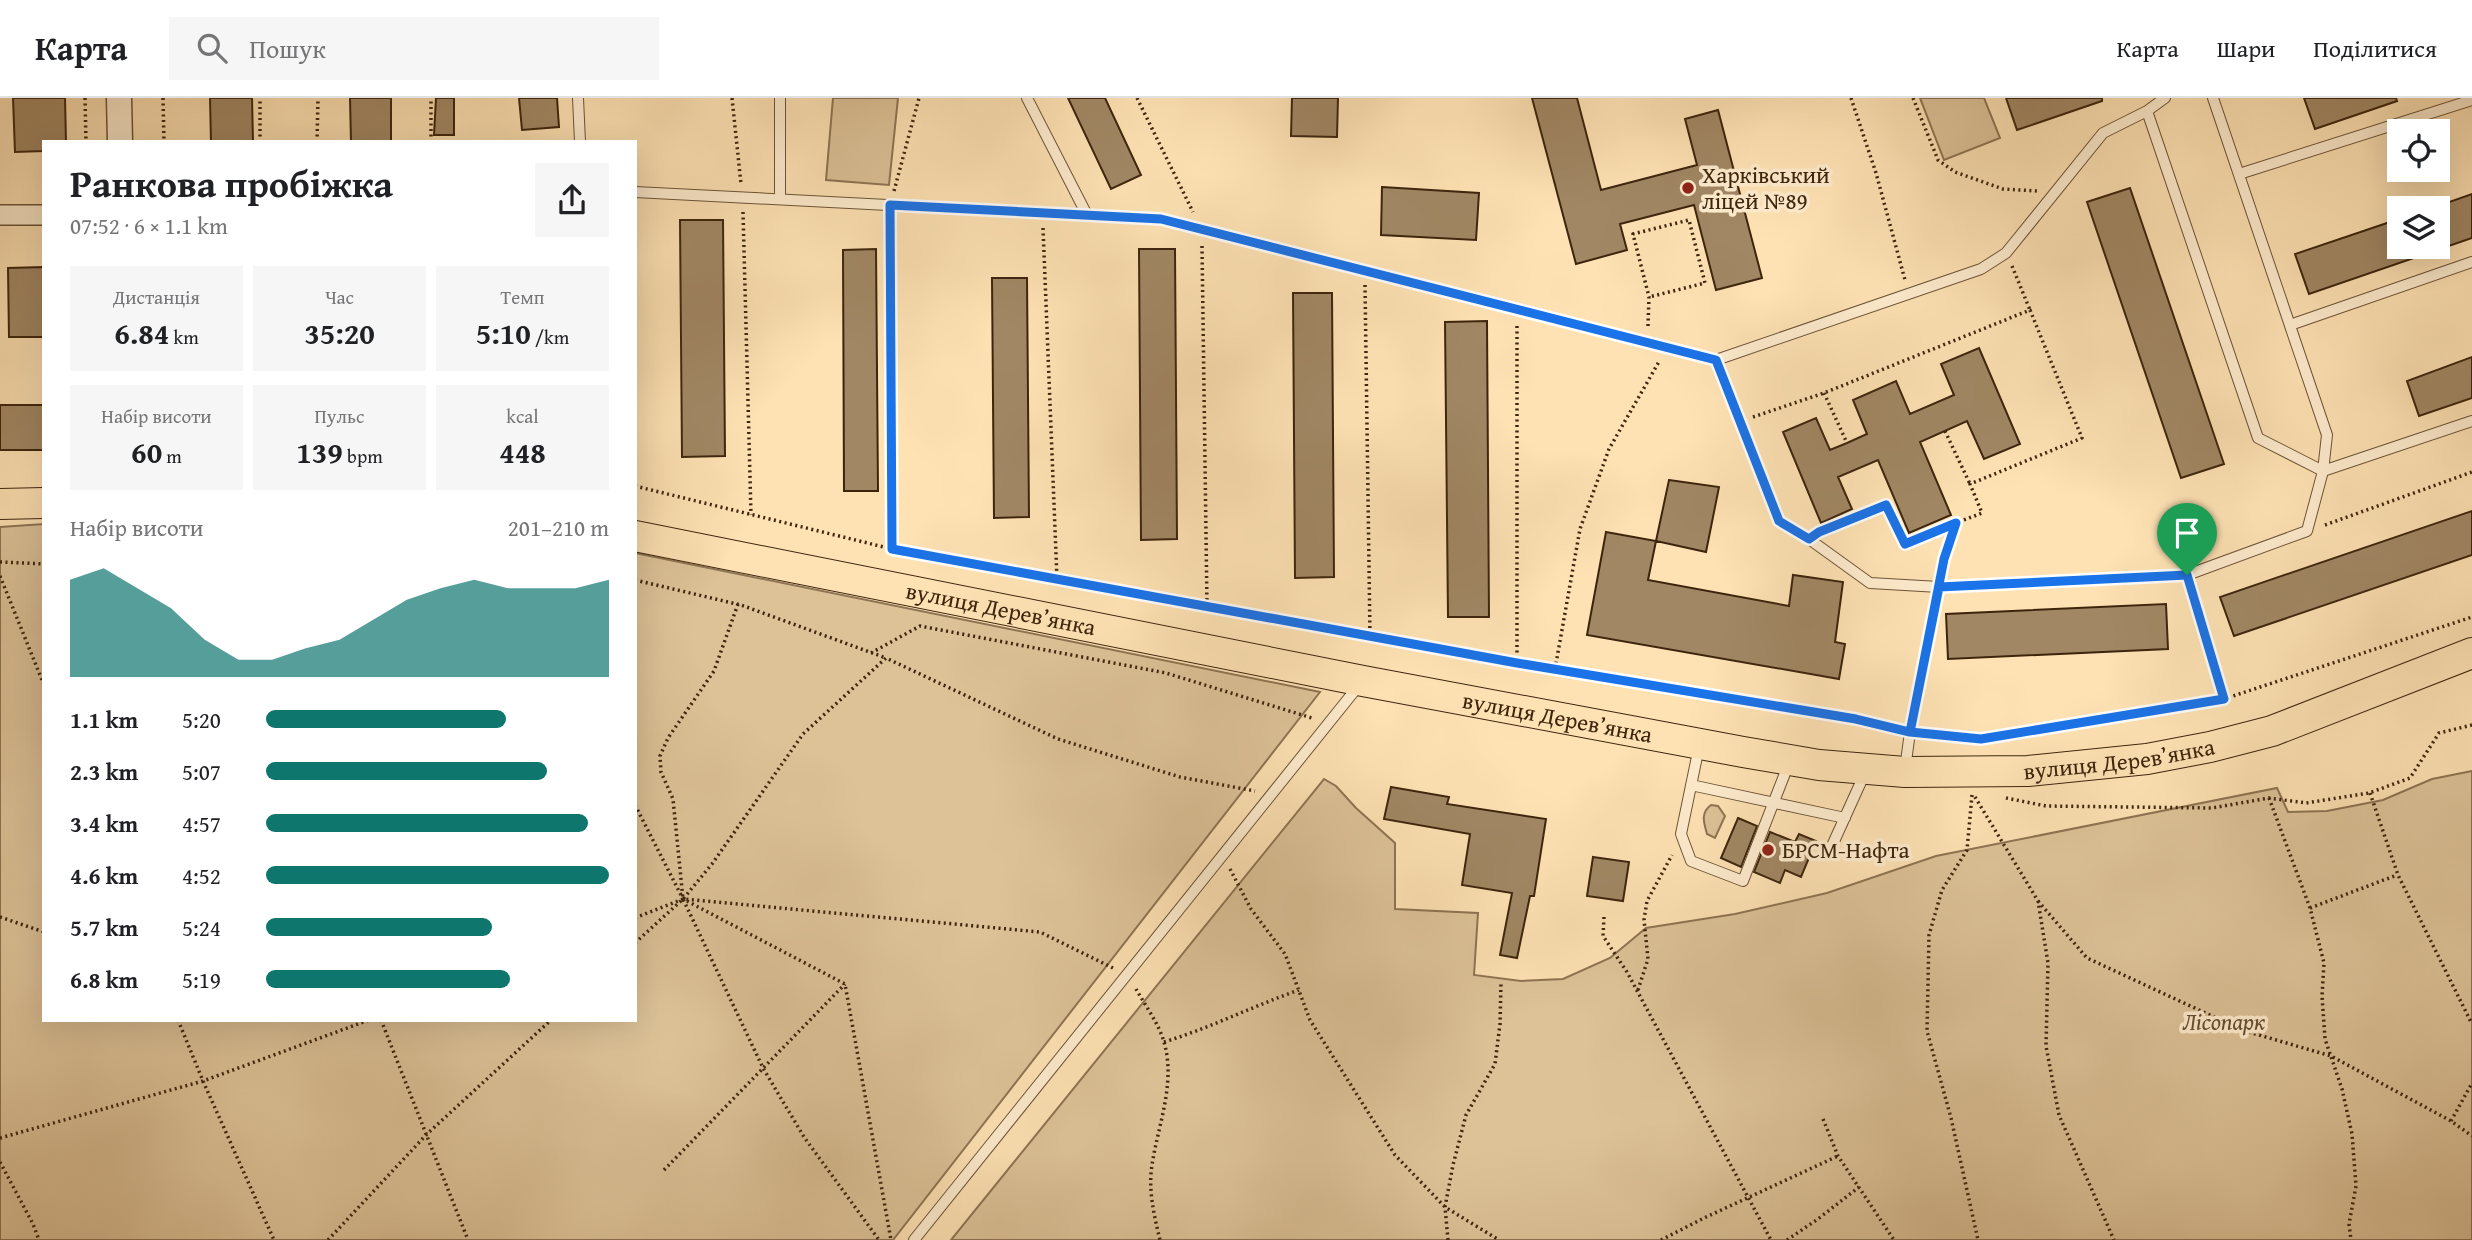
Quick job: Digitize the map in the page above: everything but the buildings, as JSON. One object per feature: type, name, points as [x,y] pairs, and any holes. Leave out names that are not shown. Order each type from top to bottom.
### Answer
[{"type":"main road","points":[[0,504],[42,503]]},
{"type":"main road","name":"вулиця Дерев’янка","points":[[637,536],[1363,681],[1790,760],[1905,772],[2028,771],[2147,759],[2210,747],[2272,730],[2472,653]]},
{"type":"street","points":[[119,98],[120,140]]},
{"type":"street","points":[[0,215],[42,215]]},
{"type":"lane","points":[[578,98],[580,140]]},
{"type":"lane","points":[[780,98],[780,199]]},
{"type":"lane","points":[[1027,98],[1087,215]]},
{"type":"lane","points":[[637,192],[1161,219],[1716,360],[1981,269],[2006,253],[2103,133],[2147,111],[2165,98]]},
{"type":"lane","points":[[1716,360],[1779,521],[1870,583],[1939,587],[2187,575],[2307,531],[2323,471],[2327,435],[2213,98]]},
{"type":"lane","points":[[2239,174],[2472,100]]},
{"type":"lane","points":[[2147,111],[2258,438],[2323,471],[2472,421]]},
{"type":"lane","points":[[2290,325],[2472,262]]},
{"type":"lane","points":[[1905,772],[1910,732],[1939,587]]},
{"type":"lane","points":[[914,1240],[1363,681]]},
{"type":"lane","points":[[1700,743],[1681,834],[1691,861],[1743,881],[1790,760]]},
{"type":"lane","points":[[1832,848],[1867,769]]},
{"type":"lane","points":[[1691,785],[1845,818]]},
{"type":"path","points":[[85,98],[86,140]]},
{"type":"path","points":[[163,98],[164,140]]},
{"type":"path","points":[[260,98],[260,140]]},
{"type":"path","points":[[317,98],[317,140]]},
{"type":"path","points":[[431,98],[431,140]]},
{"type":"path","points":[[732,98],[742,197],[751,514]]},
{"type":"path","points":[[892,549],[890,205],[919,98]]},
{"type":"path","points":[[1137,98],[1202,230],[1207,606]]},
{"type":"path","points":[[1851,98],[1876,173],[1909,292]]},
{"type":"path","points":[[1913,98],[1938,160],[1955,172],[2003,189],[2055,192]]},
{"type":"path","points":[[1043,213],[1056,579]]},
{"type":"path","points":[[1646,342],[1651,302],[1649,297],[1633,234],[1689,220],[1705,283],[1649,297]]},
{"type":"path","points":[[1970,484],[2082,438],[2006,253]]},
{"type":"path","points":[[1364,271],[1370,636]]},
{"type":"path","points":[[1517,309],[1517,663]]},
{"type":"path","points":[[1741,421],[1824,393],[2030,310]]},
{"type":"path","points":[[1555,669],[1580,529],[1609,449],[1668,348]]},
{"type":"path","points":[[1824,393],[1847,443]]},
{"type":"path","points":[[1809,539],[1819,532],[1886,505],[1905,544],[1982,513],[1945,431]]},
{"type":"path","points":[[2307,531],[2472,472]]},
{"type":"path","points":[[637,486],[892,549],[1517,663],[1856,719],[1910,732],[1981,739],[2224,699],[2472,617]]},
{"type":"path","points":[[1939,587],[1944,559],[1956,523]]},
{"type":"path","points":[[0,562],[42,564]]},
{"type":"path","points":[[2187,575],[2224,699]]},
{"type":"path","points":[[0,576],[42,680]]},
{"type":"path","points":[[637,580],[738,604],[886,658],[1058,739],[1180,777],[1271,794]]},
{"type":"path","points":[[683,899],[673,799],[661,772],[660,756],[668,738],[714,671],[738,604]]},
{"type":"path","points":[[871,653],[920,626],[1166,673],[1329,723]]},
{"type":"path","points":[[637,941],[683,899],[712,864],[803,734],[886,658]]},
{"type":"path","points":[[1997,796],[2046,806],[2212,808],[2269,799],[2306,803],[2369,793],[2410,778],[2439,733],[2472,724]]},
{"type":"path","points":[[1973,792],[1985,794]]},
{"type":"path","points":[[1973,792],[2038,901],[2087,958],[2242,1030],[2331,1056],[2472,1136]]},
{"type":"path","points":[[1973,792],[1967,850],[1942,890],[1930,935],[1927,1031],[1951,1118],[1978,1240]]},
{"type":"path","points":[[2369,793],[2398,875],[2472,1024]]},
{"type":"path","points":[[2269,799],[2310,908],[2323,963],[2325,1039],[2342,1089],[2353,1134],[2356,1186],[2349,1224],[2351,1240]]},
{"type":"path","points":[[637,810],[683,899],[763,1068],[804,1137],[879,1240]]},
{"type":"path","points":[[1638,992],[1648,959],[1644,920],[1647,901],[1668,865],[1681,834]]},
{"type":"path","points":[[1223,855],[1251,909],[1285,954],[1310,1020],[1395,1155],[1445,1206],[1499,1240]]},
{"type":"path","points":[[2310,908],[2398,875]]},
{"type":"path","points":[[683,899],[845,984]]},
{"type":"path","points":[[637,917],[683,899],[1040,932],[1128,975],[1164,1042],[1167,1074],[1165,1107],[1151,1168],[1151,1200],[1160,1240]]},
{"type":"path","points":[[2038,901],[2048,963],[2046,1046],[2059,1115],[2114,1240]]},
{"type":"path","points":[[0,917],[42,931]]},
{"type":"path","points":[[1604,917],[1603,936],[1638,992],[1771,1240]]},
{"type":"path","points":[[1448,1240],[1445,1206],[1466,1115],[1495,1064],[1501,982]]},
{"type":"path","points":[[664,1170],[845,984]]},
{"type":"path","points":[[845,984],[891,1240]]},
{"type":"path","points":[[1164,1042],[1199,1031],[1263,1002],[1299,990]]},
{"type":"path","points":[[179,1022],[274,1240]]},
{"type":"path","points":[[0,1138],[203,1081],[364,1022]]},
{"type":"path","points":[[382,1022],[468,1240]]},
{"type":"path","points":[[328,1240],[427,1134],[549,1022]]},
{"type":"path","points":[[2451,1122],[2472,1083]]},
{"type":"path","points":[[1823,1119],[1838,1156],[1894,1240]]},
{"type":"path","points":[[1661,1240],[1838,1156]]},
{"type":"path","points":[[0,1161],[39,1240]]},
{"type":"path","points":[[1787,1240],[1858,1187]]},
{"type":"green space","points":[[833,98],[898,98],[889,185],[826,180]]},
{"type":"green space","points":[[1920,98],[1984,98],[2000,138],[1944,160]]},
{"type":"green space","points":[[42,524],[42,1022],[637,1022],[637,553],[1320,692],[893,1240],[0,1240],[0,527]]},
{"type":"green space","name":"Лісопарк","points":[[2472,771],[2472,1240],[951,1240],[1324,779],[1336,786],[1395,843],[1395,909],[1478,913],[1474,975],[1521,981],[1563,979],[1610,958],[1646,928],[1735,914],[1827,893],[1936,856],[2277,788],[2288,812],[2327,811],[2383,800],[2432,779]]},
{"type":"green space","points":[[1711,805],[1718,806],[1725,816],[1715,838],[1707,834],[1704,822],[1705,811]]},
{"type":"place","name":"Харківський ліцей №89","points":[[1688,188]]},
{"type":"place","name":"БРСМ-Нафта","points":[[1768,850]]},
{"type":"route","points":[[2187,575],[1939,587],[1910,732],[1856,719],[1517,663],[892,549],[890,205],[1161,219],[1716,360],[1779,521],[1809,539],[1819,532],[1886,505],[1905,544],[1956,523],[1944,559],[1910,732],[1981,739],[2224,699],[2187,575]]}]
